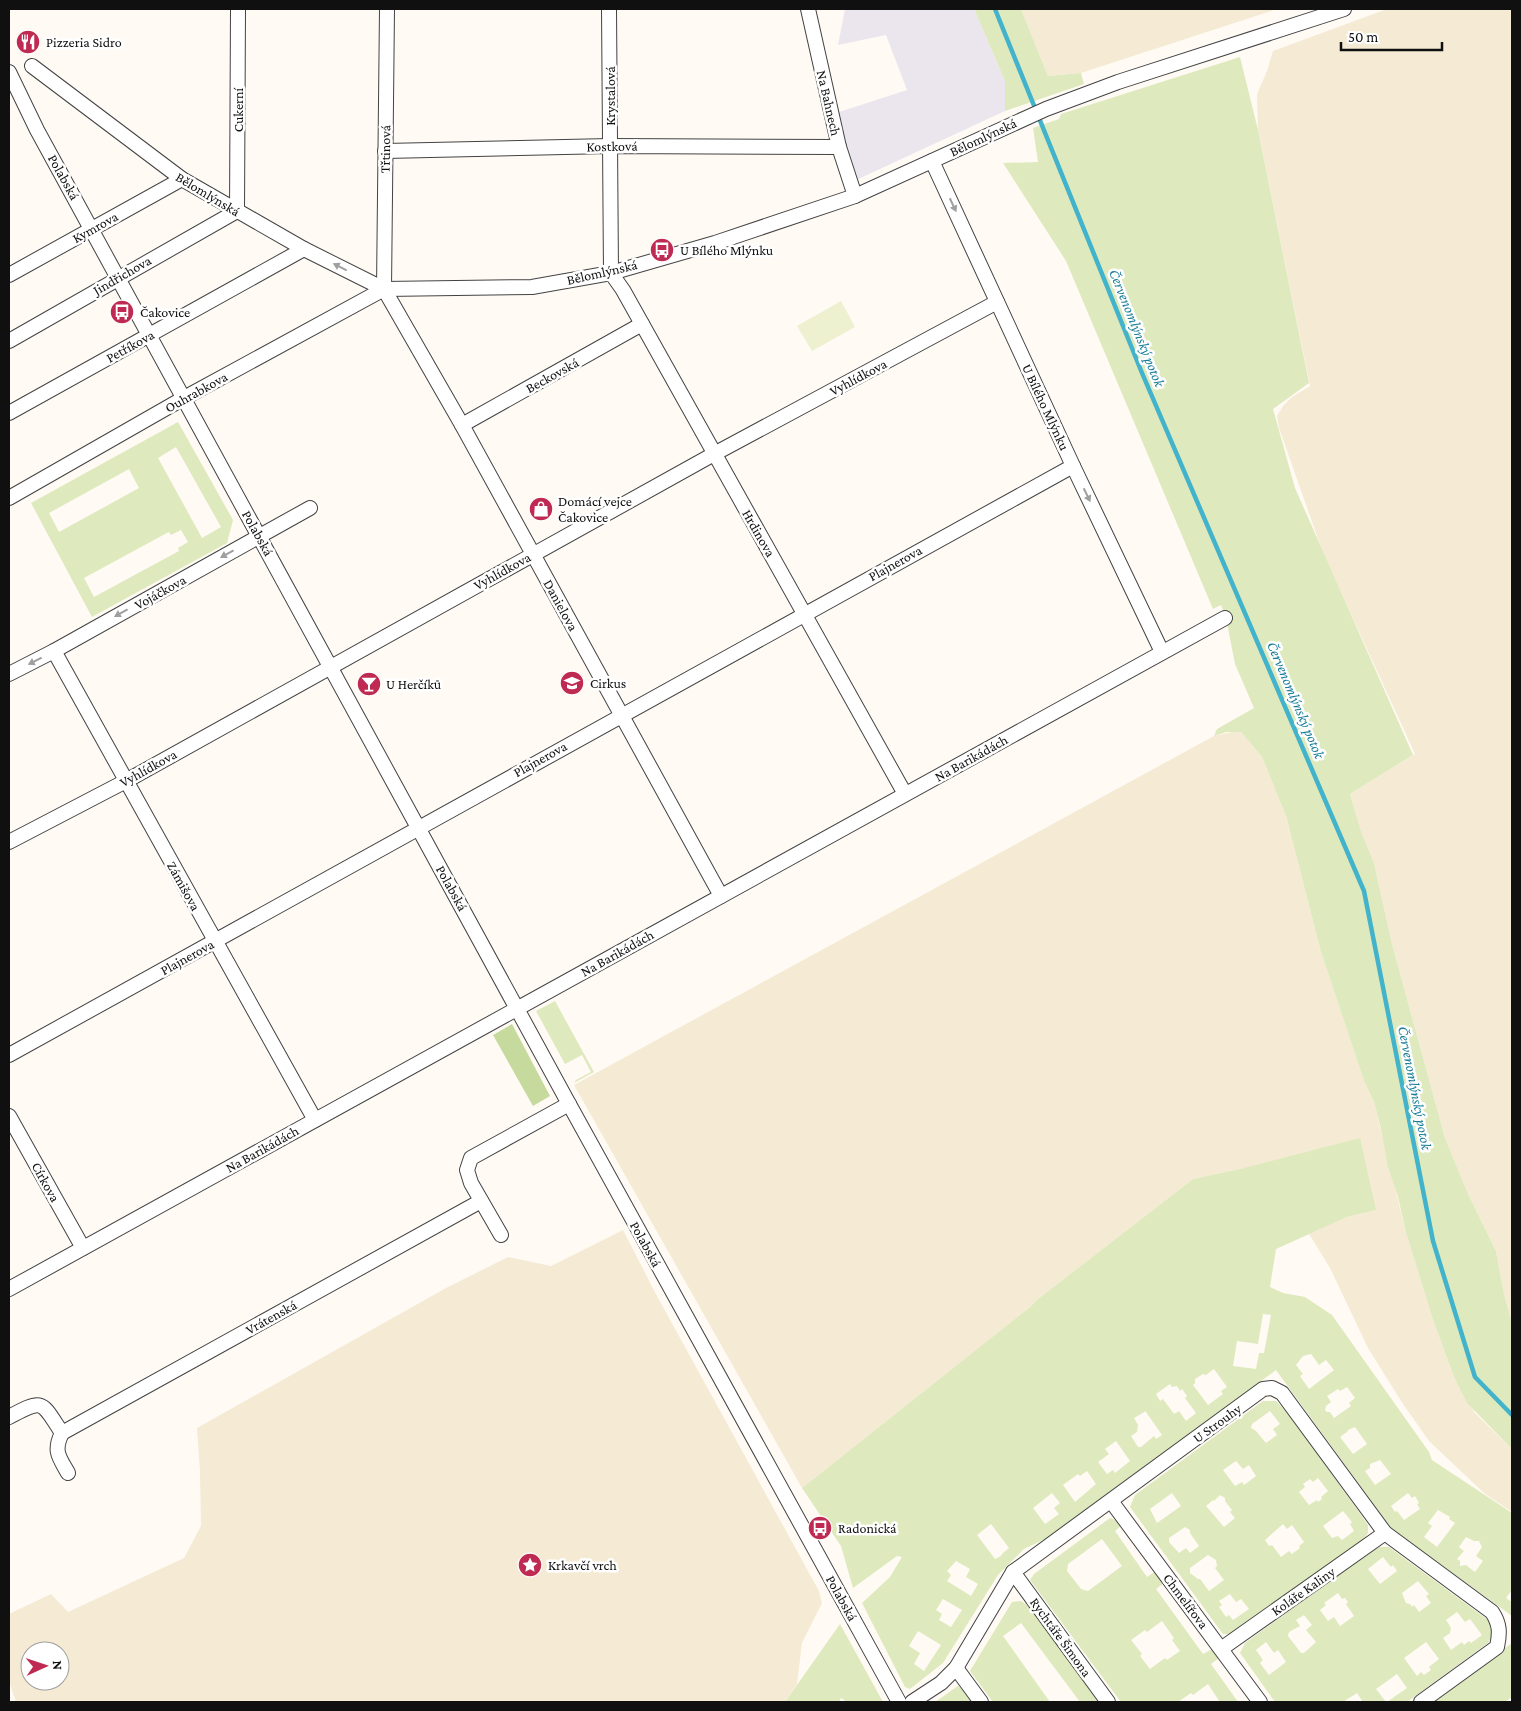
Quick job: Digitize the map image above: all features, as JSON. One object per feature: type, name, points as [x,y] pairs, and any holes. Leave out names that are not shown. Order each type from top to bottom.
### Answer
[{"type":"street","name":"Cukerní","points":[[237,211],[238,9]]},
{"type":"street","name":"Třtinová","points":[[384,289],[387,9]]},
{"type":"street","name":"Krystalová","points":[[609,9],[612,273]]},
{"type":"street","name":"Na Bahnech","points":[[808,9],[839,147],[855,196]]},
{"type":"street","name":"Bělomlýnská","points":[[32,66],[182,179],[304,249],[384,289],[532,287],[612,273],[715,243],[855,196],[1046,109],[1118,82],[1344,9]]},
{"type":"street","name":"Polabská","points":[[9,72],[37,130],[569,1104],[899,1702]]},
{"type":"street","name":"Kostková","points":[[385,152],[610,146],[839,147]]},
{"type":"street","name":"U Bílého Mlýnku","points":[[932,161],[1073,466],[1162,652]]},
{"type":"street","name":"Kymrova","points":[[9,275],[182,179]]},
{"type":"street","name":"Jindřichova","points":[[9,341],[237,211]]},
{"type":"street","name":"Petříkova","points":[[9,413],[304,249]]},
{"type":"street","name":"Hrdinova","points":[[612,273],[624,290],[905,794]]},
{"type":"street","name":"Ouhrabkova","points":[[9,498],[184,398],[384,289]]},
{"type":"street","name":"Danielova","points":[[384,289],[462,425],[721,896]]},
{"type":"street","name":"Vyhlídkova","points":[[9,842],[126,781],[714,454],[997,302]]},
{"type":"street","name":"Beckovská","points":[[462,425],[642,324]]},
{"type":"street","name":"Plajnerova","points":[[9,1055],[804,613],[1073,466]]},
{"type":"street","name":"Vojáčkova","points":[[9,674],[54,651],[310,508]]},
{"type":"street","name":"Na Barikádách","points":[[9,1289],[1225,618]]},
{"type":"street","name":"Zámišova","points":[[54,651],[315,1120]]},
{"type":"street","points":[[501,1235],[471,1183],[467,1170],[471,1158],[569,1104]]},
{"type":"street","name":"Církova","points":[[9,1116],[83,1248]]},
{"type":"street","name":"Vrátenská","points":[[62,1433],[481,1201]]},
{"type":"street","name":"U Strouhy","points":[[912,1702],[941,1683],[956,1668],[1013,1572],[1262,1389],[1272,1388],[1282,1393],[1385,1532],[1492,1612],[1497,1619],[1500,1628],[1497,1647],[1420,1702]]},
{"type":"street","points":[[9,1417],[31,1405],[45,1408],[62,1433],[57,1443],[57,1452],[68,1473]]},
{"type":"street","name":"Chmelířova","points":[[1111,1501],[1260,1702]]},
{"type":"street","name":"Koláře Kaliny","points":[[1221,1649],[1385,1532]]},
{"type":"street","name":"Rychtáře Šimona","points":[[1013,1572],[1108,1702]]},
{"type":"street","points":[[956,1668],[981,1702]]},
{"type":"shaded area","points":[[845,9],[974,9],[1005,81],[1005,111],[854,181],[844,148],[839,112],[907,90],[886,35],[838,45]]},
{"type":"shaded area","points":[[1021,9],[1277,9],[1081,73],[1048,76]]},
{"type":"shaded area","points":[[1387,9],[1512,9],[1512,1323],[1504,1294],[1496,1251],[1469,1196],[1445,1138],[1392,944],[1374,863],[1361,831],[1350,794],[1415,754],[1323,553],[1279,428],[1277,416],[1292,397],[1310,386],[1258,130],[1257,94],[1273,51]]},
{"type":"shaded area","points":[[1236,731],[1241,732],[1262,757],[1286,816],[1321,952],[1364,1081],[1374,1102],[1406,1233],[1433,1320],[1454,1377],[1475,1413],[1512,1449],[1512,1512],[1485,1494],[1429,1441],[1368,1348],[1330,1268],[1309,1234],[1347,1217],[1376,1210],[1244,1168],[1193,1179],[1038,1299],[802,1488],[574,1085],[1214,736]]},
{"type":"shaded area","points":[[623,1230],[657,1296],[819,1591],[822,1603],[802,1643],[797,1684],[785,1702],[16,1702],[9,1681],[9,1614],[51,1594],[68,1612],[184,1558],[201,1526],[197,1428],[446,1288],[508,1257],[551,1266]]},
{"type":"green space","points":[[974,9],[1021,9],[1048,76],[1081,73],[1084,84],[1005,111],[1005,81]]},
{"type":"green space","points":[[1240,57],[1258,130],[1309,383],[1273,409],[1295,488],[1413,755],[1350,794],[1361,831],[1374,863],[1392,944],[1445,1138],[1469,1196],[1496,1251],[1504,1294],[1512,1323],[1512,1449],[1467,1403],[1454,1377],[1433,1320],[1388,1167],[1374,1102],[1364,1081],[1321,952],[1286,816],[1262,757],[1241,732],[1226,732],[1214,736],[1217,729],[1254,708],[1235,664],[1226,618],[1221,605],[1213,609],[1066,261],[1003,163],[1038,162],[1033,128],[1059,119],[1061,114]]},
{"type":"green space","points":[[841,301],[855,327],[812,351],[797,326]]},
{"type":"green space","points":[[178,422],[233,520],[227,543],[92,617],[31,503]],"holes":[[[176,447],[221,527],[202,538],[158,458]],[[129,469],[139,488],[59,532],[49,513]],[[181,530],[188,542],[178,548],[179,551],[94,597],[84,578],[169,532],[171,535]]]},
{"type":"green space","points":[[555,1001],[594,1072],[574,1083],[591,1072],[582,1055],[565,1064],[536,1011]]},
{"type":"green space","points":[[512,1024],[550,1096],[533,1106],[493,1035]]},
{"type":"green space","points":[[1360,1138],[1376,1210],[1347,1217],[1276,1249],[1270,1287],[1283,1293],[1305,1297],[1332,1315],[1429,1452],[1432,1460],[1512,1513],[1512,1590],[1506,1598],[1512,1602],[1512,1616],[1391,1528],[1276,1370],[1045,1539],[1024,1549],[998,1575],[943,1663],[910,1689],[905,1687],[862,1603],[890,1577],[902,1557],[897,1556],[853,1588],[841,1546],[802,1488],[1038,1299],[1193,1179]],"holes":[[[1263,1314],[1271,1315],[1264,1353],[1259,1353],[1256,1369],[1233,1366],[1237,1341],[1258,1344]],[[1311,1354],[1319,1365],[1326,1360],[1334,1370],[1309,1389],[1300,1376],[1303,1374],[1296,1365],[1303,1356]],[[1214,1369],[1227,1387],[1221,1391],[1223,1394],[1208,1405],[1193,1385],[1195,1379],[1203,1374],[1206,1375]],[[1170,1384],[1172,1387],[1177,1386],[1187,1396],[1185,1398],[1196,1413],[1186,1421],[1179,1411],[1174,1414],[1163,1399],[1160,1401],[1156,1394]],[[1347,1387],[1355,1398],[1349,1403],[1351,1406],[1334,1418],[1330,1412],[1325,1410],[1326,1406],[1331,1402],[1327,1396],[1338,1389],[1340,1391]],[[1146,1411],[1162,1435],[1156,1439],[1154,1436],[1141,1447],[1138,1447],[1131,1436],[1137,1432],[1138,1425],[1134,1418]],[[1355,1427],[1367,1444],[1353,1454],[1340,1437]],[[1116,1441],[1130,1461],[1115,1473],[1113,1470],[1107,1474],[1098,1462],[1109,1454],[1105,1449]],[[1380,1460],[1391,1474],[1375,1485],[1365,1471],[1370,1468],[1370,1464]],[[1087,1471],[1096,1484],[1075,1502],[1063,1485],[1078,1474],[1080,1476]],[[1052,1493],[1060,1503],[1054,1508],[1059,1514],[1045,1524],[1033,1508]],[[1408,1493],[1412,1498],[1415,1496],[1420,1509],[1404,1520],[1397,1511],[1395,1512],[1391,1506]],[[1438,1510],[1450,1517],[1449,1519],[1455,1523],[1437,1547],[1424,1537],[1432,1526],[1428,1523]],[[991,1524],[1009,1548],[995,1559],[977,1535]],[[1466,1537],[1479,1541],[1482,1547],[1476,1556],[1483,1561],[1475,1572],[1466,1565],[1460,1566],[1460,1561],[1457,1559],[1464,1551],[1459,1547]],[[956,1561],[970,1569],[966,1577],[978,1584],[971,1596],[947,1581],[951,1575],[947,1571]],[[943,1599],[962,1610],[951,1627],[939,1620],[942,1614],[936,1610]],[[918,1631],[941,1645],[924,1671],[914,1664],[920,1653],[909,1646]]]},
{"type":"green space","points":[[1263,1401],[1276,1401],[1289,1414],[1368,1525],[1368,1533],[1363,1540],[1235,1634],[1223,1634],[1130,1507],[1135,1495]],"holes":[[[1270,1411],[1280,1424],[1273,1429],[1277,1435],[1266,1443],[1251,1428],[1252,1424]],[[1236,1461],[1243,1469],[1249,1465],[1256,1476],[1244,1485],[1242,1482],[1235,1486],[1223,1470]],[[1318,1478],[1328,1491],[1318,1502],[1317,1500],[1309,1505],[1299,1492],[1305,1487],[1303,1484],[1310,1479],[1313,1482]],[[1172,1493],[1181,1506],[1157,1523],[1150,1509]],[[1220,1495],[1225,1498],[1225,1501],[1232,1510],[1230,1512],[1235,1518],[1224,1527],[1206,1506]],[[1343,1511],[1352,1522],[1350,1524],[1354,1531],[1342,1540],[1338,1536],[1332,1538],[1323,1526]],[[1283,1524],[1287,1529],[1292,1525],[1304,1542],[1292,1554],[1289,1551],[1281,1557],[1272,1545],[1269,1546],[1265,1540]],[[1185,1527],[1190,1530],[1199,1546],[1190,1553],[1186,1548],[1179,1553],[1169,1542],[1169,1538]],[[1208,1555],[1216,1560],[1217,1566],[1215,1568],[1224,1580],[1209,1591],[1190,1573],[1190,1568]],[[1230,1594],[1236,1602],[1241,1599],[1249,1609],[1233,1620],[1229,1615],[1226,1617],[1219,1607],[1222,1605],[1219,1601]]]},
{"type":"green space","points":[[1110,1518],[1118,1521],[1122,1525],[1115,1531],[1147,1577],[1156,1571],[1164,1583],[1156,1589],[1203,1654],[1212,1649],[1219,1658],[1211,1664],[1238,1702],[1220,1702],[1208,1684],[1193,1695],[1191,1693],[1178,1702],[1121,1702],[1030,1580],[1034,1574]],"holes":[[[1102,1539],[1122,1566],[1088,1591],[1081,1589],[1067,1571],[1068,1564]],[[1162,1621],[1174,1638],[1172,1640],[1180,1651],[1167,1660],[1165,1658],[1150,1669],[1140,1656],[1142,1654],[1131,1640],[1145,1630],[1147,1632]]]},
{"type":"green space","points":[[1389,1547],[1488,1620],[1492,1626],[1492,1631],[1488,1643],[1407,1702],[1387,1702],[1407,1688],[1397,1674],[1376,1689],[1386,1702],[1363,1702],[1357,1693],[1343,1702],[1275,1702],[1240,1653],[1245,1643],[1374,1549]],"holes":[[[1383,1557],[1397,1571],[1380,1584],[1368,1569]],[[1418,1581],[1429,1594],[1426,1596],[1431,1603],[1419,1612],[1414,1605],[1412,1607],[1406,1603],[1402,1593]],[[1338,1593],[1342,1599],[1345,1598],[1348,1602],[1346,1604],[1354,1616],[1340,1626],[1334,1617],[1328,1621],[1320,1610],[1326,1605],[1324,1603]],[[1457,1612],[1465,1622],[1470,1619],[1482,1635],[1471,1643],[1469,1641],[1464,1645],[1462,1642],[1451,1650],[1443,1638],[1450,1633],[1451,1628],[1446,1620]],[[1304,1615],[1312,1625],[1306,1630],[1316,1642],[1304,1653],[1301,1653],[1288,1636],[1289,1632],[1300,1626],[1296,1620]],[[1266,1642],[1274,1653],[1278,1650],[1286,1662],[1269,1675],[1260,1663],[1263,1660],[1256,1650]],[[1426,1642],[1439,1659],[1429,1667],[1431,1670],[1424,1675],[1421,1672],[1417,1676],[1404,1658]]]},
{"type":"green space","points":[[1021,1601],[1029,1606],[1100,1702],[1080,1702],[1021,1623],[1003,1636],[1050,1702],[993,1702],[970,1671],[1012,1602]]},
{"type":"green space","points":[[840,1624],[883,1702],[847,1702],[841,1698],[839,1702],[785,1702]]},
{"type":"green space","points":[[1512,1643],[1512,1697],[1505,1702],[1430,1702]]},
{"type":"green space","points":[[958,1686],[966,1690],[975,1702],[935,1702]]},
{"type":"waterway","name":"Červenomlýnský potok","points":[[995,9],[1142,373],[1364,891],[1433,1241],[1475,1377],[1512,1415]]},
{"type":"place","name":"Pizzeria Sidro","points":[[28,42]]},
{"type":"place","name":"U Bílého Mlýnku","points":[[662,250]]},
{"type":"place","name":"Čakovice","points":[[122,312]]},
{"type":"place","name":"Domácí vejce Čakovice","points":[[541,509]]},
{"type":"place","name":"Cirkus","points":[[572,683]]},
{"type":"place","name":"U Herčíků","points":[[369,684]]},
{"type":"place","name":"Radonická","points":[[820,1528]]},
{"type":"place","name":"Krkavčí vrch","points":[[530,1565]]}]
